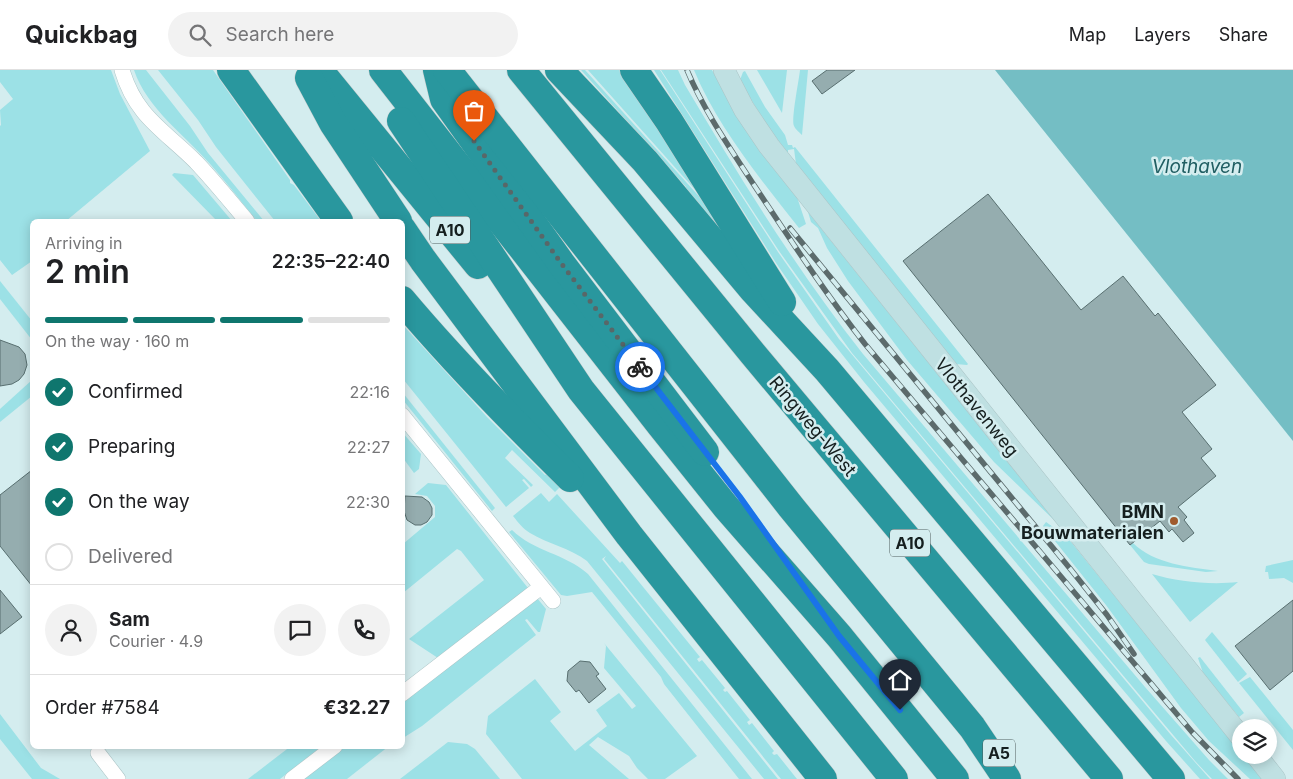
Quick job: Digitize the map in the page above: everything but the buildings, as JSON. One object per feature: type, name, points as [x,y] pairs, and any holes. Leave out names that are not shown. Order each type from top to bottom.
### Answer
[{"type":"highway","points":[[232,70],[338,219]]},
{"type":"highway","points":[[304,70],[333,123],[397,219]]},
{"type":"highway","name":"A10","points":[[318,70],[581,390],[894,779]]},
{"type":"highway","name":"A10","points":[[368,70],[581,390]]},
{"type":"highway","points":[[383,70],[726,507],[839,636],[955,779]]},
{"type":"highway","points":[[438,70],[444,99],[561,263],[740,497],[839,636]]},
{"type":"highway","points":[[447,70],[784,499],[972,727],[1007,779]]},
{"type":"highway","name":"Ringweg-West","points":[[521,70],[778,384],[1109,779]]},
{"type":"highway","name":"A10","points":[[559,70],[645,161],[753,290],[827,370],[1170,778]]},
{"type":"highway","name":"A10","points":[[634,70],[669,121],[766,277],[827,370]]},
{"type":"highway","name":"A10","points":[[405,234],[422,260],[629,535],[824,779]]},
{"type":"highway","name":"A10","points":[[405,303],[499,408],[629,535]]},
{"type":"highway","name":"A5","points":[[972,727],[1026,779]]},
{"type":"main road","name":"Vlothavenweg","points":[[724,70],[744,109],[769,146],[1232,726]]},
{"type":"main road","points":[[1263,764],[1275,779]]},
{"type":"street","points":[[122,70],[131,94],[143,113],[158,129],[196,162],[244,219]]},
{"type":"street","points":[[405,419],[553,601]]},
{"type":"street","points":[[405,692],[541,587]]},
{"type":"street","points":[[292,779],[331,749]]},
{"type":"street","points":[[98,753],[118,779]]},
{"type":"shaded area","points":[[0,70],[111,70],[120,94],[150,151],[68,219],[30,219],[30,262],[12,275],[0,260],[0,110],[13,99],[0,82]]},
{"type":"shaded area","points":[[134,70],[146,70],[190,126],[208,153],[262,219],[255,219],[211,165],[157,109],[140,84]]},
{"type":"shaded area","points":[[158,70],[213,70],[290,180],[290,183],[294,185],[320,219],[273,219],[216,147],[198,120]]},
{"type":"shaded area","points":[[581,70],[585,70],[705,203],[588,70],[627,70],[748,261],[685,189],[686,187]]},
{"type":"shaded area","points":[[654,70],[660,70],[778,252],[839,339],[1210,779],[1200,779],[1166,741],[864,382],[818,324],[776,263]]},
{"type":"shaded area","points":[[661,70],[678,70],[685,85],[769,222],[838,322],[863,354],[1145,687],[1228,779],[1212,779],[1195,761],[852,353],[779,251]]},
{"type":"shaded area","points":[[694,70],[712,70],[745,129],[797,197],[806,224],[799,228],[755,172],[715,112]]},
{"type":"shaded area","points":[[757,70],[787,70],[782,113]]},
{"type":"shaded area","points":[[800,70],[808,70],[802,135],[795,128],[793,122]]},
{"type":"shaded area","points":[[745,71],[765,107],[785,135],[788,145],[792,145],[793,148],[795,147],[967,365],[956,364],[796,164],[794,149],[788,150],[788,154],[781,145],[762,118],[740,80]]},
{"type":"shaded area","points":[[174,173],[193,175],[230,219],[215,219],[172,175]]},
{"type":"shaded area","points":[[808,212],[1054,520],[994,462],[907,360],[848,281],[827,248],[818,228],[811,222]]},
{"type":"shaded area","points":[[0,281],[30,318],[30,337],[0,299]]},
{"type":"shaded area","points":[[405,327],[487,417],[545,475],[547,474],[560,487],[555,492],[512,450],[505,458],[533,485],[531,487],[524,479],[522,480],[529,488],[506,507],[405,381]]},
{"type":"shaded area","points":[[30,382],[30,398],[0,422],[0,409]]},
{"type":"shaded area","points":[[405,396],[495,508],[492,511],[405,402]]},
{"type":"shaded area","points":[[405,435],[421,454],[419,469],[414,473],[405,461]]},
{"type":"shaded area","points":[[428,483],[446,485],[528,588],[438,658],[409,639],[484,580],[461,551],[457,549],[405,591],[405,542],[435,517],[435,506],[427,496],[415,494]]},
{"type":"shaded area","points":[[541,493],[549,502],[557,494],[620,563],[622,561],[700,657],[697,659],[699,662],[702,660],[725,688],[723,690],[727,691],[750,720],[747,722],[749,725],[752,723],[774,751],[772,753],[774,755],[777,754],[797,779],[781,779],[604,559],[606,556],[602,559],[778,779],[764,779],[587,561],[537,537],[521,525],[513,516]]},
{"type":"shaded area","points":[[1046,522],[1067,537],[1232,742],[1232,762],[1209,741],[1181,708],[1106,605],[1043,526]]},
{"type":"shaded area","points":[[512,530],[530,543],[570,562],[588,574],[752,779],[739,779],[664,684],[661,677],[592,592],[567,596],[561,595],[509,532]]},
{"type":"shaded area","points":[[1133,543],[1141,550],[1161,560],[1184,566],[1218,571],[1206,572],[1149,564],[1144,562],[1130,545]]},
{"type":"shaded area","points":[[1293,560],[1293,583],[1284,578],[1269,579],[1268,572],[1265,572],[1266,566]]},
{"type":"shaded area","points":[[1152,574],[1195,582],[1238,582],[1190,622]]},
{"type":"shaded area","points":[[537,598],[546,609],[540,632],[527,619],[525,620],[536,635],[422,726],[405,737],[405,700]]},
{"type":"shaded area","points":[[1212,632],[1247,674],[1238,682],[1205,640]]},
{"type":"shaded area","points":[[604,643],[697,756],[665,779],[648,779],[629,756],[598,737],[589,745],[629,779],[522,779],[486,734],[488,716],[535,679],[561,712],[550,721],[575,751],[607,726],[596,710],[619,693],[632,709],[636,706],[604,668],[606,646]]},
{"type":"shaded area","points":[[1200,657],[1244,713],[1239,717],[1203,673],[1198,658]]},
{"type":"shaded area","points":[[1250,677],[1293,730],[1293,750],[1277,730],[1277,719],[1268,719],[1239,683]]},
{"type":"shaded area","points":[[0,714],[41,768],[60,779],[32,779],[0,739]]},
{"type":"shaded area","points":[[448,742],[467,744],[475,749],[500,779],[400,779]]},
{"type":"shaded area","points":[[287,749],[318,749],[280,779],[248,779]]},
{"type":"shaded area","points":[[341,749],[385,749],[347,779],[303,779]]},
{"type":"shaded area","points":[[1234,764],[1250,764],[1262,779],[1250,779]]},
{"type":"water","name":"Vlothaven","points":[[995,70],[1293,70],[1293,441]]},
{"type":"railway","points":[[687,70],[709,115],[736,157],[808,266],[865,344],[1192,732],[1238,779]]},
{"type":"railway","points":[[790,228],[1072,571],[1107,615],[1134,654]]},
{"type":"way so far","points":[[474,141],[561,263],[640,367]]},
{"type":"place","name":"BMN Bouwmaterialen","points":[[1174,521]]},
{"type":"route","points":[[640,367],[740,497],[839,636],[900,710]]}]
